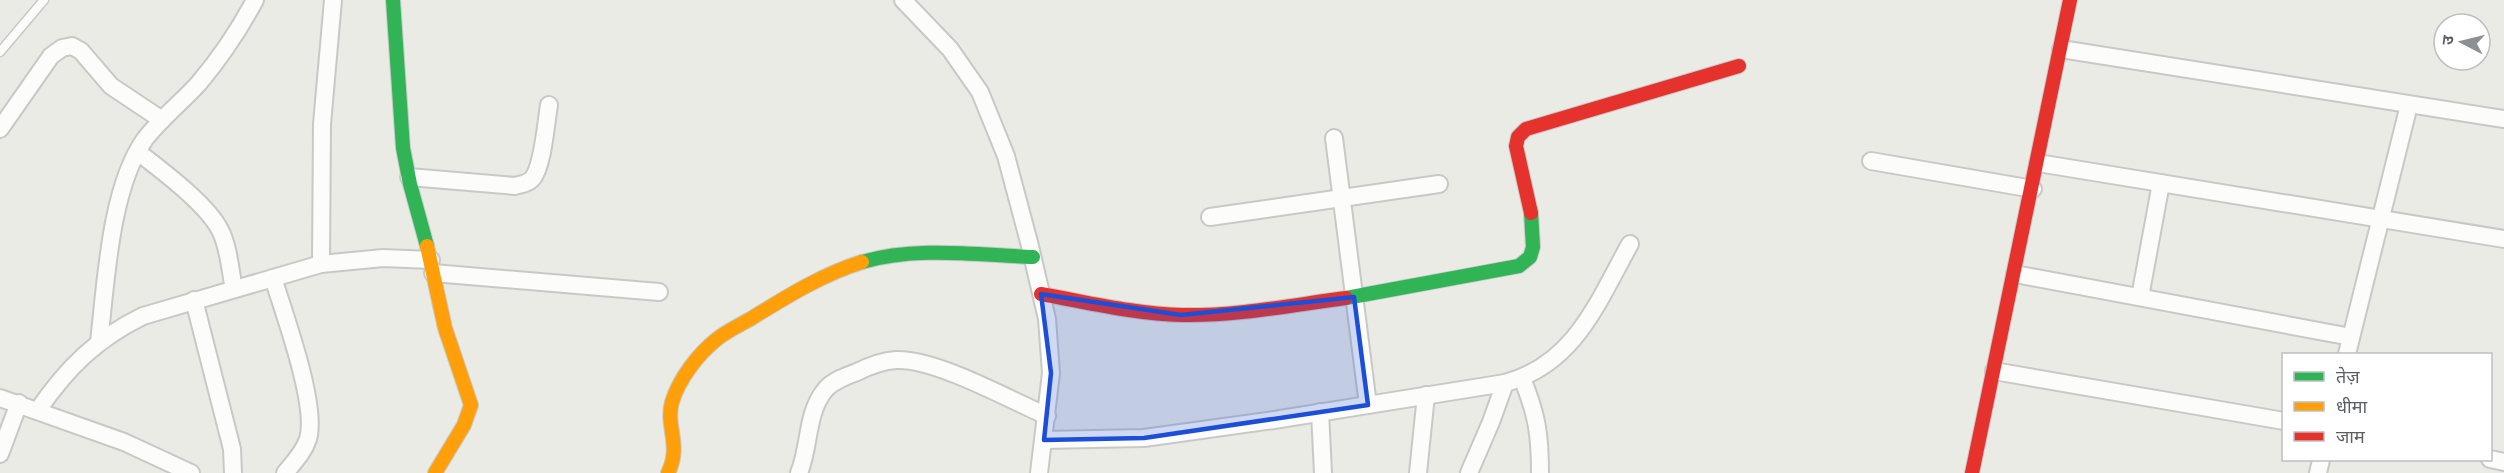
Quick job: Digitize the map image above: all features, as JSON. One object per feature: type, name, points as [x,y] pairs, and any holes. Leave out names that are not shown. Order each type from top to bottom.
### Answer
[{"type":"street","points":[[99,342],[119,203],[130,166],[146,139],[198,84],[236,36],[255,0]]},
{"type":"street","points":[[321,264],[322,124],[333,0]]},
{"type":"street","points":[[393,0],[402,136],[409,177],[445,328],[471,405],[464,424],[435,473]]},
{"type":"street","points":[[903,0],[950,49],[980,92],[1006,156],[1047,319],[1051,373],[1039,473]]},
{"type":"street","points":[[1972,473],[2033,189],[2070,0]]},
{"type":"street","points":[[0,129],[51,56],[62,48],[72,46],[81,51],[111,86],[162,120]]},
{"type":"street","points":[[2061,49],[2504,119]]},
{"type":"street","points":[[1041,294],[1134,310],[1181,315],[1236,312],[1353,297],[1519,266],[1530,256],[1534,243],[1533,227],[1516,146],[1518,137],[1526,129],[1739,66]]},
{"type":"street","points":[[409,177],[515,186],[525,184],[534,177],[539,162],[549,105]]},
{"type":"street","points":[[2347,353],[2409,105]]},
{"type":"street","points":[[1334,138],[1368,405]]},
{"type":"street","points":[[138,152],[203,208],[219,228],[234,289]]},
{"type":"street","points":[[1871,161],[2033,189]]},
{"type":"street","points":[[2038,163],[2504,239]]},
{"type":"street","points":[[2140,297],[2161,183]]},
{"type":"street","points":[[1210,217],[1439,184]]},
{"type":"street","points":[[1044,440],[1144,438],[1368,405],[1505,383],[1522,378],[1558,357],[1582,330],[1630,244]]},
{"type":"street","points":[[669,473],[675,459],[671,405],[677,388],[690,368],[716,340],[777,302],[845,267],[874,258],[922,252],[1033,257]]},
{"type":"street","points":[[38,410],[60,380],[99,342],[117,328],[142,315],[321,264],[383,258],[432,266],[659,292]]},
{"type":"street","points":[[2015,274],[2351,337]]},
{"type":"street","points":[[273,278],[308,397],[310,419],[309,436],[304,449],[285,473]]},
{"type":"street","points":[[194,300],[232,449],[233,473]]},
{"type":"street","points":[[799,473],[815,408],[825,389],[843,377],[875,364],[897,360],[918,362],[949,372],[1047,416]]},
{"type":"street","points":[[1994,371],[2282,421]]},
{"type":"street","points":[[1522,378],[1535,410],[1540,442],[1540,473]]},
{"type":"street","points":[[1469,473],[1505,383]]},
{"type":"street","points":[[1418,473],[1426,395]]},
{"type":"street","points":[[0,398],[124,442],[191,473]]},
{"type":"street","points":[[0,454],[19,403]]},
{"type":"street","points":[[1320,412],[1323,473]]},
{"type":"lane","points":[[0,52],[44,0]]},
{"type":"highlighted area","points":[[1041,294],[1181,315],[1354,297],[1368,405],[1144,438],[1044,440],[1051,373]]},
{"type":"traffic: fast","points":[[393,0],[403,148],[427,246]]},
{"type":"traffic: fast","points":[[1346,298],[1519,266],[1530,257],[1533,247],[1531,213]]},
{"type":"traffic: fast","points":[[862,262],[883,257],[925,253],[1033,257]]},
{"type":"traffic: slow","points":[[427,246],[445,328],[471,405],[464,425],[435,473]]},
{"type":"traffic: slow","points":[[668,473],[674,453],[670,419],[672,402],[684,376],[703,352],[725,333],[791,294],[819,279],[862,262]]},
{"type":"traffic: jam","points":[[1972,473],[2070,0]]},
{"type":"traffic: jam","points":[[1531,213],[1516,146],[1518,137],[1526,129],[1739,66]]},
{"type":"traffic: jam","points":[[1041,294],[1129,310],[1182,315],[1244,312],[1346,298]]}]
